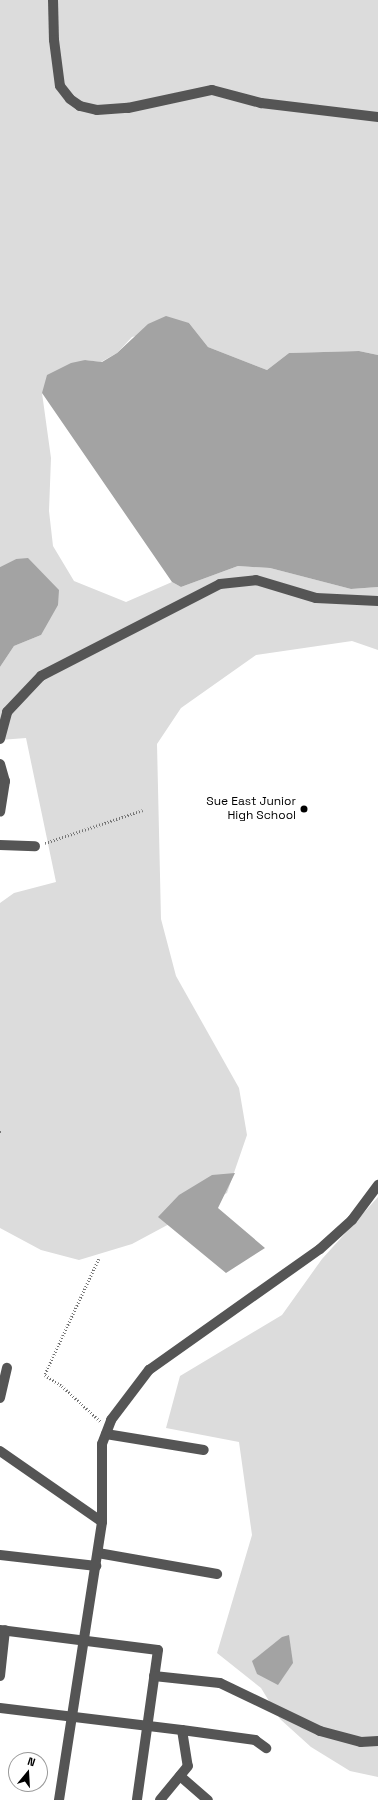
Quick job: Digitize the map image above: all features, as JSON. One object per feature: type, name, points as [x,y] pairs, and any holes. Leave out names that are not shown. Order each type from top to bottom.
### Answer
[{"type":"street","points":[[53,0],[54,40],[60,86],[70,99],[80,106],[97,110],[128,108],[212,90],[261,103],[378,117]]},
{"type":"street","points":[[0,739],[7,712],[41,676],[220,584],[256,580],[316,598],[378,601]]},
{"type":"street","points":[[0,764],[4,788],[0,812]]},
{"type":"street","points":[[0,844],[36,846]]},
{"type":"street","points":[[59,1800],[72,1715],[86,1640],[102,1522],[102,1444],[121,1404],[149,1370],[320,1249],[352,1220],[378,1185]]},
{"type":"street","points":[[0,1398],[7,1368]]},
{"type":"street","points":[[107,1431],[204,1450]]},
{"type":"street","points":[[0,1451],[102,1522]]},
{"type":"street","points":[[98,1553],[217,1574]]},
{"type":"street","points":[[0,1555],[96,1566]]},
{"type":"street","points":[[0,1676],[2,1630],[158,1650],[137,1800]]},
{"type":"street","points":[[154,1676],[220,1683],[320,1731],[361,1742],[378,1741]]},
{"type":"street","points":[[0,1708],[148,1724],[255,1740],[266,1748]]},
{"type":"street","points":[[160,1800],[188,1766],[182,1730]]},
{"type":"street","points":[[180,1776],[208,1800]]},
{"type":"path","points":[[36,846],[143,810]]},
{"type":"path","points":[[99,1260],[45,1375],[62,1386],[107,1431]]},
{"type":"shaded area","points":[[0,0],[378,0],[378,355],[359,351],[289,353],[267,370],[208,347],[189,323],[132,337],[117,353],[101,362],[85,360],[42,393],[51,458],[49,511],[53,546],[74,581],[126,602],[172,582],[181,587],[238,566],[270,568],[351,589],[378,587],[378,650],[352,641],[256,655],[181,708],[157,744],[161,919],[176,976],[239,1088],[247,1135],[227,1193],[132,1244],[79,1260],[41,1250],[0,1228],[0,903],[14,893],[56,882],[26,738],[0,740],[0,667],[14,646],[41,635],[16,559],[0,567]]},
{"type":"shaded area","points":[[166,316],[189,323],[208,347],[267,370],[289,353],[359,351],[378,355],[378,587],[351,589],[270,568],[238,566],[181,587],[172,582],[42,393],[47,375],[71,363],[85,360],[102,362],[117,353],[148,324]]},
{"type":"shaded area","points":[[28,558],[59,590],[58,605],[41,635],[14,646],[0,667],[0,567],[16,559]]},
{"type":"shaded area","points":[[235,1173],[218,1208],[265,1248],[226,1273],[158,1217],[179,1195],[212,1175]]},
{"type":"shaded area","points":[[378,1197],[378,1777],[350,1771],[311,1747],[280,1719],[261,1688],[217,1653],[252,1535],[239,1442],[166,1428],[180,1376],[282,1315],[322,1259]]},
{"type":"shaded area","points":[[289,1635],[293,1663],[278,1685],[257,1674],[252,1661],[282,1637]]},
{"type":"place","name":"Sue East Junior High School","points":[[304,809]]}]
